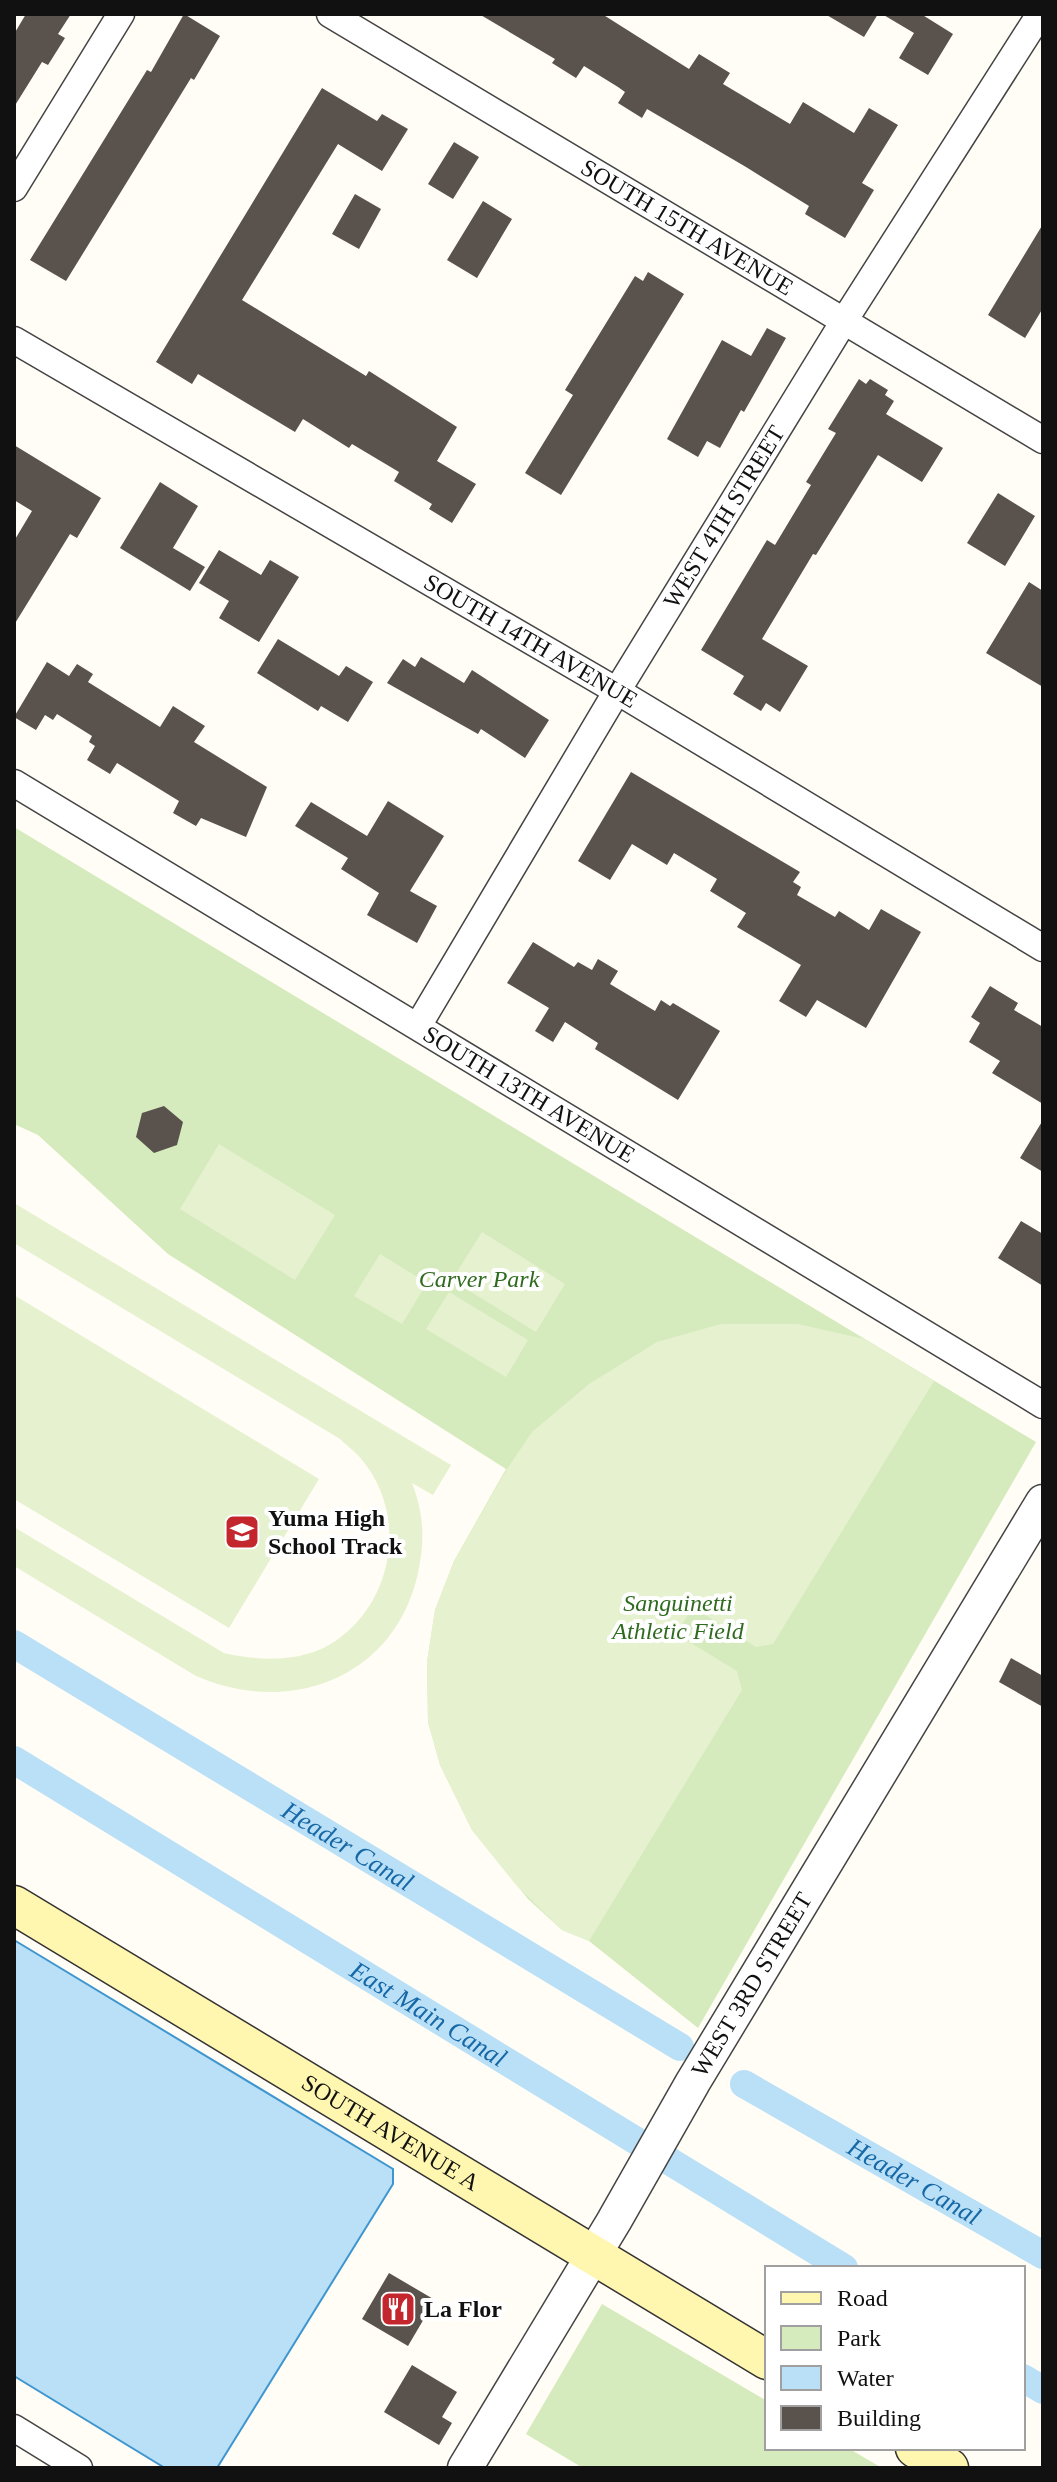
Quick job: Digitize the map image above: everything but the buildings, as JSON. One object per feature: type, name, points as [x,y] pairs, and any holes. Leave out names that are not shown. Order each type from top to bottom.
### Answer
[{"type":"main road","name":"SOUTH AVENUE A","points":[[14,1905],[765,2359]]},
{"type":"main road","points":[[918,2450],[949,2468]]},
{"type":"street","points":[[14,188],[121,14]]},
{"type":"street","name":"SOUTH 15TH AVENUE","points":[[330,14],[1043,440]]},
{"type":"street","name":"WEST 4TH STREET","points":[[418,1026],[617,691],[844,321],[1040,14]]},
{"type":"street","name":"SOUTH 14TH AVENUE","points":[[14,340],[617,691],[1043,948]]},
{"type":"street","name":"SOUTH 13TH AVENUE","points":[[14,783],[1043,1405]]},
{"type":"street","name":"WEST 3RD STREET","points":[[465,2468],[683,2104],[693,2082],[1043,1502]]},
{"type":"street","points":[[14,2428],[79,2468]]},
{"type":"green space","name":"Carver Park","points":[[14,827],[1036,1442],[698,2028],[589,1941],[562,1930],[528,1899],[472,1830],[440,1765],[428,1722],[427,1662],[435,1610],[454,1561],[506,1469],[168,1254],[38,1135],[14,1124]]},
{"type":"green space","points":[[219,1144],[335,1215],[295,1280],[180,1209]]},
{"type":"green space","points":[[14,1203],[451,1465],[433,1495],[412,1483],[422,1528],[418,1573],[406,1609],[387,1639],[362,1663],[334,1679],[301,1689],[267,1692],[232,1688],[196,1676],[14,1566],[14,1527],[224,1653],[254,1658],[285,1658],[301,1656],[329,1645],[360,1619],[374,1599],[383,1576],[389,1528],[385,1504],[376,1481],[360,1457],[340,1439],[14,1243]]},
{"type":"green space","name":"Carver Park","points":[[482,1232],[565,1284],[536,1332],[452,1280]]},
{"type":"green space","points":[[380,1254],[427,1283],[402,1324],[354,1296]]},
{"type":"green space","points":[[449,1292],[528,1340],[506,1377],[426,1329]]},
{"type":"green space","points":[[14,1295],[319,1479],[229,1628],[14,1499]]},
{"type":"green space","name":"Sanguinetti Athletic Field","points":[[721,1324],[798,1324],[864,1339],[934,1381],[773,1644],[756,1647],[693,1607],[676,1634],[737,1671],[742,1690],[589,1941],[562,1930],[516,1885],[472,1830],[440,1765],[428,1722],[427,1662],[435,1610],[454,1561],[532,1432],[589,1384],[657,1342]]},
{"type":"green space","points":[[602,2304],[765,2400],[765,2450],[851,2450],[882,2468],[583,2468],[526,2434]]},
{"type":"water","points":[[14,1940],[393,2169],[393,2184],[217,2468],[165,2468],[14,2376]]},
{"type":"waterway","name":"Header Canal","points":[[14,1644],[680,2047]]},
{"type":"waterway","name":"East Main Canal","points":[[14,1760],[841,2266]]},
{"type":"waterway","name":"Header Canal","points":[[744,2084],[1043,2255]]},
{"type":"waterway","name":"East Main Canal","points":[[1025,2379],[1043,2390]]},
{"type":"place","name":"Yuma High School Track","points":[[242,1532]]},
{"type":"place","name":"La Flor","points":[[398,2309]]}]
